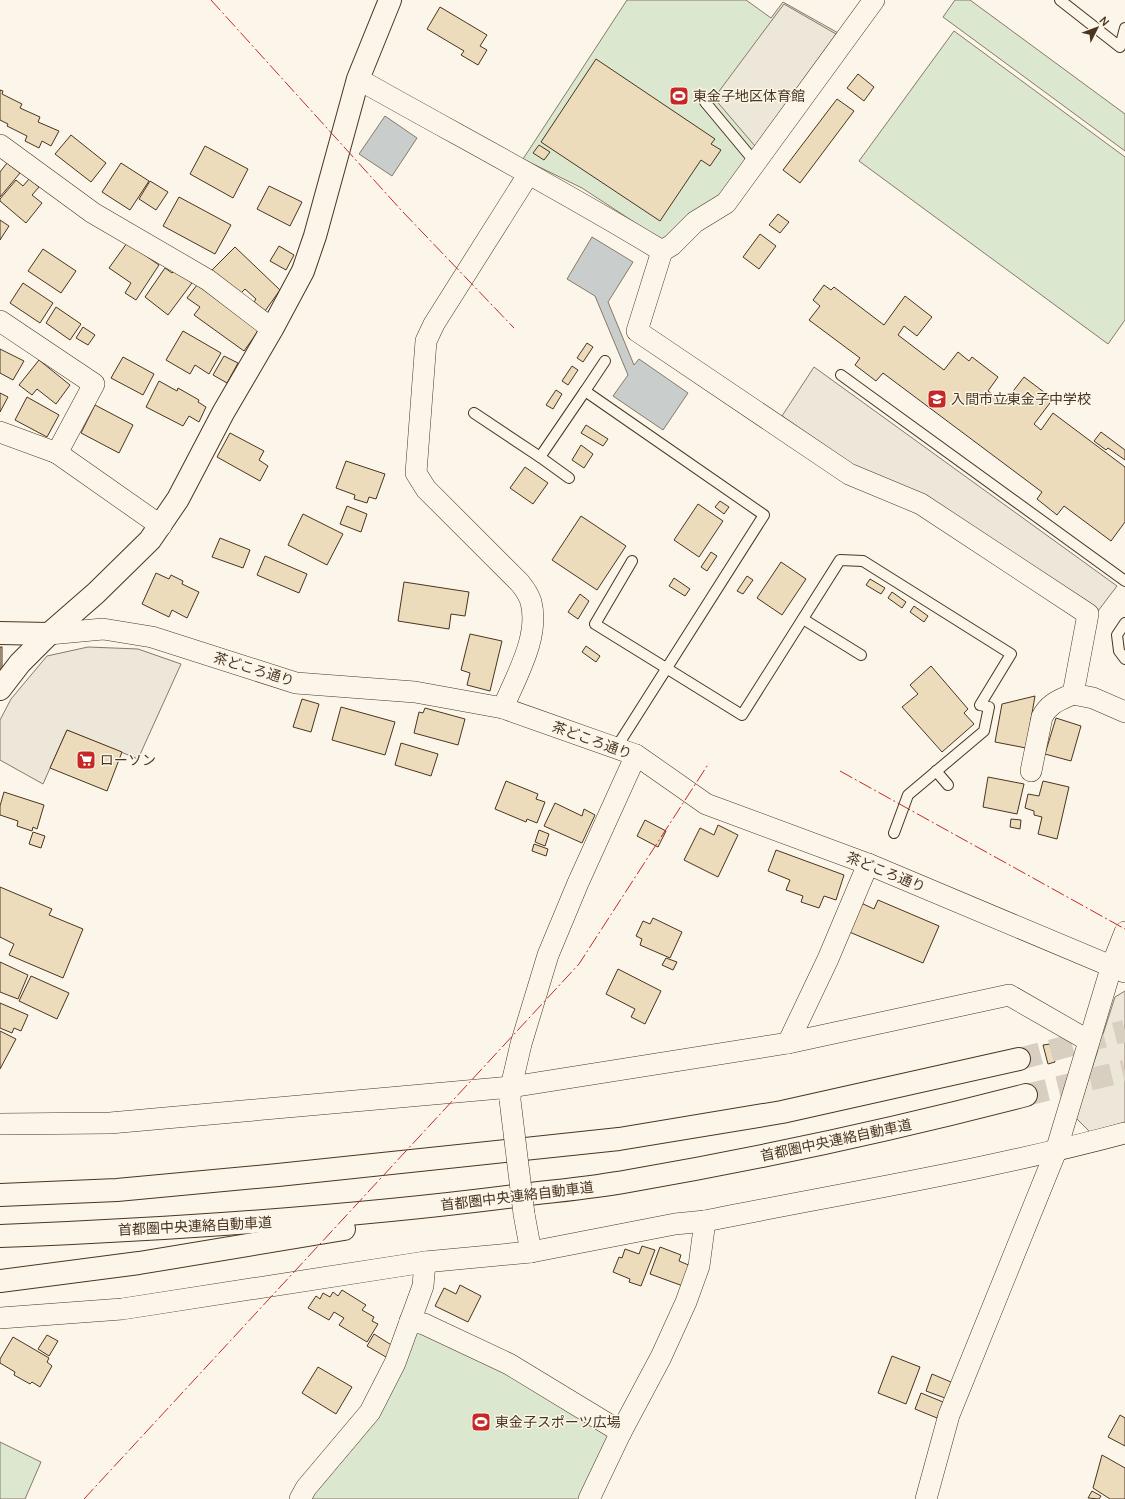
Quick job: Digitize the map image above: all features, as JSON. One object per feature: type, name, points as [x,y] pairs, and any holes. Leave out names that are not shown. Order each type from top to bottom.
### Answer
[{"type":"main road","points":[[0,689],[20,663],[49,634],[96,593],[150,540],[178,499],[223,413],[272,329],[302,271],[312,243],[358,79],[390,0]]},
{"type":"main road","points":[[0,633],[49,634]]},
{"type":"main road","points":[[0,1195],[117,1190],[248,1178],[619,1139],[782,1112],[1019,1059]]},
{"type":"main road","name":"首都圏中央連絡自動車道","points":[[0,1236],[125,1231],[278,1221],[415,1209],[627,1182],[905,1126],[1026,1095]]},
{"type":"main road","points":[[0,1281],[139,1263],[627,1182]]},
{"type":"street","points":[[874,0],[726,203],[696,222],[672,245],[662,251],[637,331],[849,474],[921,504],[1088,614],[1073,694]]},
{"type":"street","points":[[358,79],[528,174],[576,199],[662,251]]},
{"type":"street","points":[[0,146],[93,213],[208,280],[272,329]]},
{"type":"street","points":[[503,708],[528,646],[534,619],[531,600],[520,583],[426,489],[416,473],[426,341],[434,324],[528,174]]},
{"type":"street","points":[[0,321],[94,384],[57,454]]},
{"type":"street","points":[[0,432],[57,454],[160,526]]},
{"type":"street","name":"茶どころ通り","points":[[49,634],[102,629],[110,630],[152,637],[296,683],[415,692],[503,708],[636,756],[706,804],[868,864],[1118,968]]},
{"type":"street","points":[[1031,771],[1042,717],[1046,709],[1052,704],[1073,694],[1093,698],[1125,712]]},
{"type":"street","points":[[531,1252],[524,1214],[511,1094],[521,1044],[548,955],[578,883],[636,756]]},
{"type":"street","points":[[788,1043],[828,959],[868,864]]},
{"type":"street","points":[[926,1499],[949,1415],[1056,1151],[1088,1041],[1118,968],[1125,932]]},
{"type":"street","points":[[0,1124],[110,1123],[511,1094],[788,1043],[1009,995],[1088,1041]]},
{"type":"street","points":[[0,1318],[122,1309],[425,1262],[531,1252],[674,1224],[705,1221],[1056,1151],[1125,1133]]},
{"type":"street","points":[[589,1499],[621,1432],[661,1357],[686,1302],[699,1266],[705,1221]]},
{"type":"street","points":[[300,1499],[306,1488],[370,1412],[395,1363],[423,1286],[425,1262]]},
{"type":"street","points":[[410,1321],[424,1324],[509,1364],[621,1432]]},
{"type":"lane","points":[[1060,0],[1120,47],[1125,28]]},
{"type":"lane","points":[[705,102],[755,162]]},
{"type":"lane","points":[[540,456],[605,361]]},
{"type":"lane","points":[[841,375],[1125,581]]},
{"type":"lane","points":[[585,391],[764,515],[616,748]]},
{"type":"lane","points":[[474,413],[540,456],[569,478]]},
{"type":"lane","points":[[632,561],[595,624],[742,715],[840,560],[863,561],[1015,656],[980,705],[989,707],[984,731],[908,795],[894,833]]},
{"type":"lane","points":[[803,619],[861,655]]},
{"type":"lane","points":[[1125,623],[1117,635],[1119,651],[1125,660]]},
{"type":"lane","points":[[936,771],[948,785]]},
{"type":"green space","name":"東金子地区体育館","points":[[627,0],[746,0],[771,18],[783,2],[840,34],[733,184],[668,238],[660,239],[582,188],[523,159]]},
{"type":"green space","points":[[955,0],[970,0],[1125,114],[1125,151],[943,17]]},
{"type":"green space","points":[[954,31],[1125,157],[1125,320],[1108,344],[859,161]]},
{"type":"green space","name":"東金子スポーツ広場","points":[[419,1330],[501,1367],[607,1430],[612,1443],[583,1499],[307,1499],[411,1334]]},
{"type":"green space","points":[[0,1442],[41,1462],[25,1499],[0,1499]]},
{"type":"shaded area","points":[[784,4],[836,34],[755,146],[714,98]]},
{"type":"shaded area","points":[[385,116],[417,138],[392,176],[359,154]]},
{"type":"shaded area","points":[[592,237],[633,262],[608,302],[634,365],[639,359],[688,393],[663,430],[613,396],[628,375],[595,296],[567,279]]},
{"type":"shaded area","points":[[814,367],[1117,586],[1098,611],[925,497],[854,466],[782,416]]},
{"type":"shaded area","points":[[88,647],[138,649],[181,664],[138,759],[67,730],[43,784],[0,760],[0,720],[11,699],[47,656]]},
{"type":"shaded area","points":[[1125,991],[1125,1122],[1090,1132],[1076,1118],[1115,997]]},
{"type":"building","points":[[440,7],[487,35],[480,46],[487,50],[478,65],[461,55],[464,51],[427,29]]},
{"type":"building","points":[[596,59],[715,139],[711,144],[721,150],[710,166],[701,160],[660,221],[541,142]]},
{"type":"building","points":[[858,74],[874,87],[864,101],[847,88]]},
{"type":"building","points":[[0,90],[3,91],[2,94],[22,104],[20,108],[40,117],[38,122],[59,131],[51,146],[42,141],[39,148],[25,141],[27,136],[7,126],[8,124],[0,120]]},
{"type":"building","points":[[837,99],[854,111],[800,183],[783,170]]},
{"type":"building","points":[[71,135],[106,163],[91,182],[55,154]]},
{"type":"building","points":[[539,145],[550,152],[544,160],[533,153]]},
{"type":"building","points":[[205,146],[248,169],[233,198],[190,174]]},
{"type":"building","points":[[7,163],[20,173],[0,197],[0,172]]},
{"type":"building","points":[[121,163],[149,181],[130,210],[102,192]]},
{"type":"building","points":[[29,179],[39,187],[32,195],[42,203],[26,223],[0,201],[0,199],[16,180],[23,186]]},
{"type":"building","points":[[150,181],[168,192],[156,210],[139,199]]},
{"type":"building","points":[[269,186],[302,202],[290,226],[257,209]]},
{"type":"building","points":[[179,197],[231,225],[215,254],[163,226]]},
{"type":"building","points":[[778,214],[789,222],[780,233],[769,225]]},
{"type":"building","points":[[0,220],[9,226],[0,240]]},
{"type":"building","points":[[760,234],[776,246],[759,269],[743,257]]},
{"type":"building","points":[[127,243],[159,265],[136,300],[125,293],[131,283],[109,268]]},
{"type":"building","points":[[279,246],[294,255],[286,270],[270,261]]},
{"type":"building","points":[[235,247],[280,290],[265,311],[254,302],[256,299],[245,289],[240,294],[211,271]]},
{"type":"building","points":[[43,249],[76,271],[61,293],[28,271]]},
{"type":"building","points":[[165,268],[172,273],[175,270],[192,283],[168,315],[145,297]]},
{"type":"building","points":[[23,283],[53,303],[40,323],[10,303]]},
{"type":"building","points":[[197,285],[259,330],[244,351],[194,315],[200,307],[187,298]]},
{"type":"building","points":[[824,285],[831,290],[834,287],[884,325],[905,296],[932,317],[917,336],[904,326],[898,335],[944,370],[958,352],[969,361],[972,357],[998,377],[988,391],[1004,403],[1024,377],[1053,399],[1034,424],[1041,430],[1053,413],[1125,467],[1125,522],[1111,541],[1064,506],[1057,515],[1037,499],[1042,492],[883,373],[876,381],[855,365],[860,358],[809,320],[820,306],[813,300]]},
{"type":"building","points":[[56,307],[81,324],[70,340],[46,323]]},
{"type":"building","points":[[83,327],[95,335],[88,345],[76,338]]},
{"type":"building","points":[[183,331],[221,353],[209,374],[195,365],[190,374],[166,360]]},
{"type":"building","points":[[587,343],[593,347],[583,362],[577,358]]},
{"type":"building","points":[[0,349],[24,361],[13,380],[0,373]]},
{"type":"building","points":[[224,356],[238,363],[227,383],[213,375]]},
{"type":"building","points":[[123,357],[154,374],[143,395],[111,378]]},
{"type":"building","points":[[39,360],[70,385],[56,404],[37,389],[32,395],[19,385]]},
{"type":"building","points":[[572,366],[578,370],[568,385],[562,381]]},
{"type":"building","points":[[159,381],[177,391],[178,388],[199,400],[198,402],[206,407],[199,422],[189,416],[183,426],[146,407]]},
{"type":"building","points":[[556,390],[562,394],[553,409],[546,405]]},
{"type":"building","points":[[0,393],[8,397],[0,412]]},
{"type":"building","points":[[27,397],[59,415],[47,437],[15,420]]},
{"type":"building","points":[[95,405],[133,425],[119,453],[81,433]]},
{"type":"building","points":[[586,425],[608,439],[603,446],[581,433]]},
{"type":"building","points":[[1101,432],[1125,450],[1125,460],[1108,448],[1106,450],[1094,441]]},
{"type":"building","points":[[230,433],[264,451],[259,460],[268,466],[260,481],[217,457]]},
{"type":"building","points":[[581,445],[593,454],[584,468],[572,460]]},
{"type":"building","points":[[346,461],[385,474],[376,499],[369,497],[367,503],[354,499],[355,495],[336,488]]},
{"type":"building","points":[[525,467],[548,483],[533,504],[510,488]]},
{"type":"building","points":[[720,501],[729,507],[724,514],[715,507]]},
{"type":"building","points":[[698,504],[723,521],[699,557],[674,540]]},
{"type":"building","points":[[347,506],[367,514],[361,532],[340,524]]},
{"type":"building","points":[[303,514],[343,534],[327,565],[288,545]]},
{"type":"building","points":[[581,516],[626,546],[597,590],[552,560]]},
{"type":"building","points":[[220,538],[250,550],[243,568],[212,557]]},
{"type":"building","points":[[711,552],[717,556],[707,571],[701,567]]},
{"type":"building","points":[[265,556],[307,574],[299,593],[257,575]]},
{"type":"building","points":[[781,562],[806,579],[782,615],[757,598]]},
{"type":"building","points":[[156,573],[169,579],[171,575],[183,581],[182,584],[199,592],[187,618],[172,610],[169,617],[142,604]]},
{"type":"building","points":[[747,576],[753,580],[743,594],[737,591]]},
{"type":"building","points":[[674,578],[690,589],[685,596],[669,586]]},
{"type":"building","points":[[870,579],[885,588],[881,594],[866,585]]},
{"type":"building","points":[[404,582],[469,592],[465,616],[451,614],[449,629],[398,621]]},
{"type":"building","points":[[892,592],[906,602],[902,608],[888,598]]},
{"type":"building","points":[[580,594],[589,601],[578,619],[568,612]]},
{"type":"building","points":[[914,606],[928,616],[924,622],[910,612]]},
{"type":"building","points":[[470,634],[502,641],[490,691],[467,685],[470,673],[461,670]]},
{"type":"building","points":[[586,646],[600,656],[596,662],[582,652]]},
{"type":"building","points":[[0,647],[2,647],[2,672],[0,672]]},
{"type":"building","points":[[931,666],[968,709],[964,713],[974,724],[942,752],[902,707],[918,694],[910,685]]},
{"type":"building","points":[[1035,696],[1026,748],[995,742],[1002,704]]},
{"type":"building","points":[[302,699],[319,704],[311,732],[293,727]]},
{"type":"building","points":[[341,707],[395,722],[385,755],[332,740]]},
{"type":"building","points":[[425,708],[465,719],[458,745],[414,733],[419,712],[423,713]]},
{"type":"building","points":[[1056,718],[1081,726],[1071,761],[1045,754]]},
{"type":"building","name":"ローソン","points":[[67,730],[122,752],[107,791],[50,768]]},
{"type":"building","points":[[401,743],[438,754],[431,776],[395,765]]},
{"type":"building","points":[[988,777],[1024,784],[1017,814],[983,807]]},
{"type":"building","points":[[506,781],[538,794],[536,799],[545,802],[537,823],[527,819],[526,822],[495,809]]},
{"type":"building","points":[[1043,781],[1069,787],[1057,839],[1038,834],[1042,817],[1034,815],[1034,811],[1025,808],[1028,794],[1039,796]]},
{"type":"building","points":[[4,792],[44,805],[37,829],[33,827],[32,831],[17,826],[18,821],[0,815],[0,806]]},
{"type":"building","points":[[555,803],[582,816],[584,809],[595,815],[582,843],[544,826]]},
{"type":"building","points":[[1011,819],[1021,820],[1020,829],[1010,827]]},
{"type":"building","points":[[645,820],[666,831],[658,847],[637,836]]},
{"type":"building","points":[[718,825],[738,835],[718,877],[684,860],[700,828],[714,835]]},
{"type":"building","points":[[539,830],[549,834],[545,846],[535,842]]},
{"type":"building","points":[[33,832],[45,836],[41,848],[29,844]]},
{"type":"building","points":[[534,844],[548,849],[546,856],[532,851]]},
{"type":"building","points":[[776,850],[844,875],[836,900],[824,896],[819,908],[801,902],[803,896],[786,890],[790,880],[768,871]]},
{"type":"building","points":[[0,887],[52,909],[49,915],[83,929],[63,978],[9,955],[14,944],[0,937]]},
{"type":"building","points":[[878,900],[939,926],[923,963],[847,931],[859,902],[874,909]]},
{"type":"building","points":[[653,918],[682,932],[670,958],[640,945],[642,939],[636,936],[643,921],[650,924]]},
{"type":"building","points":[[666,958],[677,962],[673,970],[662,965]]},
{"type":"building","points":[[0,962],[28,975],[18,999],[0,992]]},
{"type":"building","points":[[618,969],[661,991],[645,1024],[631,1017],[635,1009],[606,994]]},
{"type":"building","points":[[31,976],[69,993],[57,1019],[19,1001]]},
{"type":"building","points":[[0,1003],[28,1015],[21,1031],[14,1028],[12,1033],[0,1028]]},
{"type":"building","points":[[0,1031],[16,1039],[0,1069]]},
{"type":"building","points":[[1050,1044],[1055,1062],[1048,1064],[1043,1045]]},
{"type":"building","points":[[642,1246],[655,1250],[641,1286],[629,1282],[630,1279],[613,1272],[619,1257],[622,1258],[625,1249],[639,1254]]},
{"type":"building","points":[[660,1247],[681,1255],[679,1261],[691,1266],[683,1286],[650,1274]]},
{"type":"building","points":[[460,1285],[481,1296],[468,1322],[435,1306],[444,1288],[456,1294]]},
{"type":"building","points":[[342,1290],[366,1305],[362,1310],[374,1317],[372,1321],[378,1324],[367,1342],[339,1325],[344,1318],[334,1312],[329,1320],[308,1308],[316,1296],[320,1299],[323,1293],[330,1297],[333,1292],[338,1296]]},
{"type":"building","points":[[374,1334],[393,1346],[386,1357],[367,1346]]},
{"type":"building","points":[[47,1335],[58,1341],[49,1356],[38,1349]]},
{"type":"building","points":[[13,1337],[49,1358],[47,1362],[52,1366],[40,1387],[32,1382],[30,1384],[14,1375],[15,1372],[0,1363],[0,1359]]},
{"type":"building","points":[[892,1356],[920,1367],[906,1404],[878,1393]]},
{"type":"building","points":[[318,1367],[352,1387],[336,1414],[302,1393]]},
{"type":"building","points":[[932,1374],[951,1382],[945,1398],[926,1391]]},
{"type":"building","points":[[921,1393],[943,1402],[937,1418],[915,1409]]},
{"type":"building","points":[[1120,1415],[1125,1418],[1125,1446],[1108,1437]]},
{"type":"building","points":[[1102,1455],[1125,1468],[1125,1499],[1110,1499],[1093,1488]]},
{"type":"building","points":[[1092,1491],[1101,1496],[1099,1499],[1088,1498]]},
{"type":"tunnel","points":[[1019,1059],[1125,1031]]},
{"type":"tunnel","points":[[1026,1095],[1125,1071]]},
{"type":"power","points":[[211,0],[402,211],[514,328]]},
{"type":"power","points":[[84,1499],[579,964],[709,763]]},
{"type":"power","points":[[840,771],[1125,929]]},
{"type":"place","name":"東金子地区体育館","points":[[679,96]]},
{"type":"place","name":"入間市立東金子中学校","points":[[937,399]]},
{"type":"place","name":"ローソン","points":[[86,760]]},
{"type":"place","name":"東金子スポーツ広場","points":[[481,1422]]}]
